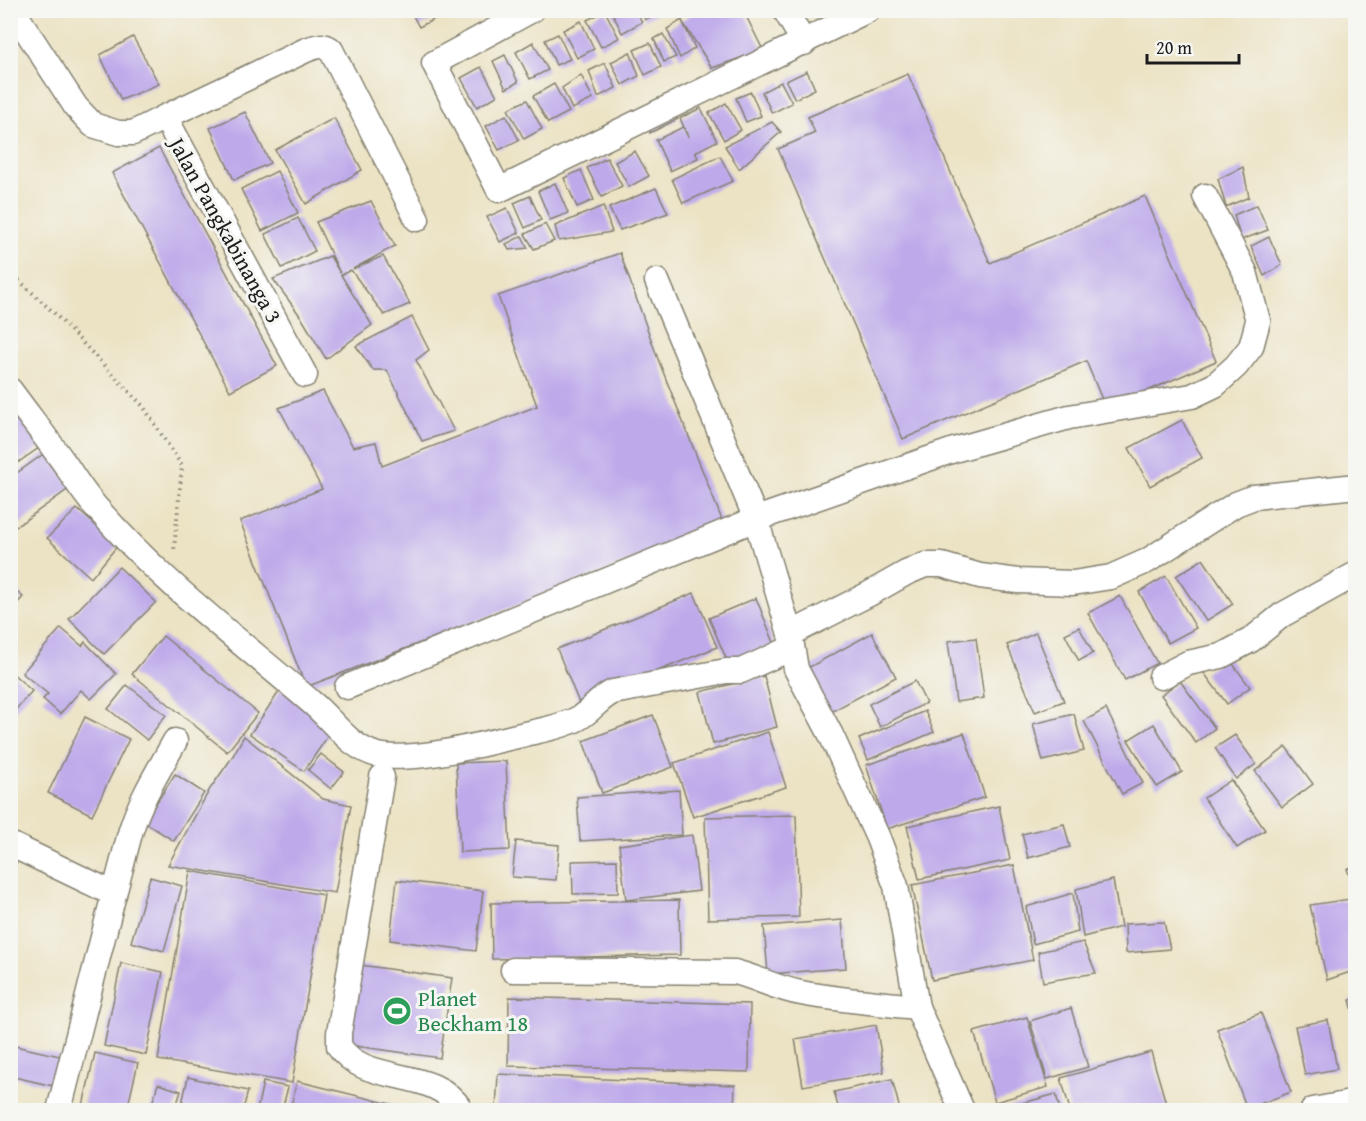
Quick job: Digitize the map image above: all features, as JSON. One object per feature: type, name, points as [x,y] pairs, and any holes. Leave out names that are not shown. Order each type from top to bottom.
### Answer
[{"type":"street","name":"Jalan Pangkabinanga 3","points":[[13,10],[76,108],[93,125],[118,133],[133,133],[165,117],[305,375]]},
{"type":"street","points":[[785,10],[804,43]]},
{"type":"street","points":[[524,12],[434,63],[499,190],[868,10]]},
{"type":"street","points":[[165,117],[306,50],[317,46],[326,47],[331,50],[417,219]]},
{"type":"street","points":[[347,687],[756,519],[954,450],[1069,417],[1192,396],[1215,385],[1236,366],[1251,347],[1258,321],[1245,272],[1205,196]]},
{"type":"street","points":[[657,281],[756,519],[791,641],[796,669],[831,735],[878,838],[896,886],[916,1007],[962,1110]]},
{"type":"street","points":[[10,390],[96,508],[156,569],[205,614],[314,704],[351,741],[365,750],[387,756],[417,755],[480,745],[562,725],[587,712],[605,695],[613,692],[726,671],[741,671],[869,594],[906,573],[926,565],[942,565],[980,576],[1018,581],[1073,583],[1111,577],[1147,561],[1236,504],[1254,497],[1356,486]]},
{"type":"street","points":[[1161,677],[1188,663],[1221,656],[1251,640],[1282,615],[1356,574]]},
{"type":"street","points":[[59,1110],[131,829],[148,788],[176,741]]},
{"type":"street","points":[[382,777],[339,1033],[339,1046],[352,1062],[441,1089],[456,1102],[461,1110]]},
{"type":"street","points":[[10,844],[114,894]]},
{"type":"street","points":[[513,970],[735,972],[801,993],[916,1007]]},
{"type":"street","points":[[1313,1110],[1356,1102]]},
{"type":"path","points":[[10,272],[54,312],[143,406],[182,466],[176,549],[156,569]]},
{"type":"building","points":[[410,10],[452,10],[419,27]]},
{"type":"building","points":[[611,10],[636,10],[642,22],[622,33]]},
{"type":"building","points":[[641,10],[663,10],[645,20]]},
{"type":"building","points":[[698,10],[743,10],[763,50],[712,68],[682,21],[695,48],[680,58],[667,29]]},
{"type":"building","points":[[605,11],[619,38],[601,47],[587,20]]},
{"type":"building","points":[[581,21],[594,49],[577,58],[563,30]]},
{"type":"building","points":[[558,34],[570,59],[556,65],[545,40]]},
{"type":"building","points":[[663,34],[676,57],[664,62],[654,39]]},
{"type":"building","points":[[133,37],[159,84],[121,100],[100,55]]},
{"type":"building","points":[[533,42],[548,70],[530,79],[516,52]]},
{"type":"building","points":[[650,43],[661,67],[645,75],[634,50]]},
{"type":"building","points":[[630,52],[639,76],[622,85],[611,62]]},
{"type":"building","points":[[505,55],[518,82],[506,89],[493,61]]},
{"type":"building","points":[[605,63],[616,88],[598,97],[589,71]]},
{"type":"building","points":[[481,67],[497,96],[477,107],[461,78]]},
{"type":"building","points":[[807,71],[815,89],[795,99],[786,81]]},
{"type":"building","points":[[908,74],[990,263],[1145,196],[1216,361],[1106,409],[1086,361],[903,439],[778,149],[815,133],[808,117]]},
{"type":"building","points":[[581,75],[593,99],[572,109],[562,88]]},
{"type":"building","points":[[781,82],[792,103],[772,113],[762,92]]},
{"type":"building","points":[[554,84],[569,112],[548,123],[533,96]]},
{"type":"building","points":[[751,92],[761,116],[746,122],[736,98]]},
{"type":"building","points":[[527,100],[542,129],[524,139],[508,109]]},
{"type":"building","points":[[726,103],[741,130],[724,140],[709,113]]},
{"type":"building","points":[[701,108],[717,141],[695,152],[698,158],[670,171],[656,140],[683,127],[688,137],[680,118]]},
{"type":"building","points":[[245,112],[270,163],[234,180],[210,128]]},
{"type":"building","points":[[673,112],[678,119],[650,133],[650,129]]},
{"type":"building","points":[[506,115],[519,140],[499,150],[486,126]]},
{"type":"building","points":[[334,118],[362,170],[306,204],[275,150]]},
{"type":"building","points":[[772,122],[781,132],[739,169],[725,146]]},
{"type":"building","points":[[159,148],[277,366],[230,391],[112,173]]},
{"type":"building","points":[[635,151],[649,176],[629,187],[615,162]]},
{"type":"building","points":[[720,156],[733,181],[683,203],[672,179]]},
{"type":"building","points":[[607,158],[622,186],[602,197],[587,168]]},
{"type":"building","points":[[1243,167],[1249,197],[1226,207],[1218,179]]},
{"type":"building","points":[[581,170],[594,200],[577,207],[564,178]]},
{"type":"building","points":[[277,171],[298,213],[262,231],[241,189]]},
{"type":"building","points":[[555,183],[568,213],[550,220],[538,191]]},
{"type":"building","points":[[656,188],[668,213],[620,230],[609,208]]},
{"type":"building","points":[[530,196],[541,220],[525,228],[514,203]]},
{"type":"building","points":[[371,201],[395,246],[353,269],[383,256],[410,304],[384,315],[351,270],[341,275],[372,325],[326,359],[301,317],[273,279],[330,256],[340,273],[316,222]]},
{"type":"building","points":[[1257,205],[1268,230],[1241,240],[1234,215]]},
{"type":"building","points":[[603,206],[612,232],[559,241],[555,226]]},
{"type":"building","points":[[507,208],[519,233],[500,242],[487,217]]},
{"type":"building","points":[[298,218],[315,251],[282,268],[265,234]]},
{"type":"building","points":[[545,224],[554,241],[534,249],[525,234]]},
{"type":"building","points":[[522,236],[528,248],[509,250],[506,244]]},
{"type":"building","points":[[1269,237],[1282,265],[1264,276],[1251,246]]},
{"type":"building","points":[[620,253],[658,359],[724,525],[306,687],[240,521],[322,489],[279,408],[323,391],[353,447],[376,442],[382,466],[537,406],[498,296]]},
{"type":"building","points":[[412,317],[429,350],[416,360],[454,431],[422,441],[387,370],[373,370],[356,346]]},
{"type":"building","points":[[21,414],[43,445],[10,468],[10,422]]},
{"type":"building","points":[[1182,420],[1202,458],[1150,486],[1129,448]]},
{"type":"building","points":[[49,450],[74,485],[10,531],[10,478]]},
{"type":"building","points":[[77,509],[118,545],[91,578],[47,538]]},
{"type":"building","points":[[1203,559],[1233,604],[1206,621],[1176,576]]},
{"type":"building","points":[[119,567],[156,602],[104,654],[69,619]]},
{"type":"building","points":[[1166,576],[1196,628],[1168,643],[1139,592]]},
{"type":"building","points":[[10,585],[23,597],[10,611]]},
{"type":"building","points":[[694,593],[717,647],[579,703],[557,649]]},
{"type":"building","points":[[1120,596],[1157,663],[1125,680],[1088,613]]},
{"type":"building","points":[[756,598],[775,645],[728,663],[709,618]]},
{"type":"building","points":[[1079,627],[1093,653],[1079,661],[1065,634]]},
{"type":"building","points":[[61,628],[82,646],[85,642],[116,674],[91,699],[81,690],[60,714],[43,699],[48,694],[22,673]]},
{"type":"building","points":[[872,633],[896,677],[827,714],[804,670]]},
{"type":"building","points":[[1036,633],[1064,701],[1035,712],[1007,645]]},
{"type":"building","points":[[163,636],[258,713],[227,752],[132,674]]},
{"type":"building","points":[[976,638],[984,698],[956,702],[948,641]]},
{"type":"building","points":[[1227,656],[1250,687],[1227,704],[1204,673]]},
{"type":"building","points":[[10,671],[32,691],[10,716]]},
{"type":"building","points":[[764,676],[777,727],[713,744],[700,692]]},
{"type":"building","points":[[915,681],[926,703],[880,727],[869,704]]},
{"type":"building","points":[[1180,681],[1215,728],[1196,743],[1161,695]]},
{"type":"building","points":[[127,685],[166,715],[147,740],[108,709]]},
{"type":"building","points":[[281,689],[335,726],[304,771],[250,734]]},
{"type":"building","points":[[1106,709],[1143,783],[1122,794],[1084,721]]},
{"type":"building","points":[[925,711],[934,732],[868,760],[859,739]]},
{"type":"building","points":[[1074,714],[1084,751],[1043,761],[1033,724]]},
{"type":"building","points":[[653,715],[673,767],[602,793],[583,741]]},
{"type":"building","points":[[85,717],[129,739],[92,815],[48,793]]},
{"type":"building","points":[[1154,724],[1182,772],[1157,787],[1128,740]]},
{"type":"building","points":[[768,732],[786,787],[693,817],[674,763]]},
{"type":"building","points":[[964,733],[985,797],[887,829],[866,765]]},
{"type":"building","points":[[1235,735],[1256,764],[1236,779],[1215,748]]},
{"type":"building","points":[[244,736],[323,799],[351,805],[335,893],[168,865],[210,789]]},
{"type":"building","points":[[1286,747],[1313,784],[1282,807],[1255,771]]},
{"type":"building","points":[[321,754],[344,772],[331,789],[308,770]]},
{"type":"building","points":[[506,761],[510,850],[460,852],[456,763]]},
{"type":"building","points":[[175,774],[204,793],[174,841],[144,822]]},
{"type":"building","points":[[1231,780],[1265,830],[1237,848],[1204,798]]},
{"type":"building","points":[[679,790],[682,835],[580,841],[577,797]]},
{"type":"building","points":[[999,806],[1010,860],[919,879],[907,826]]},
{"type":"building","points":[[796,815],[799,917],[708,919],[705,817]]},
{"type":"building","points":[[1064,824],[1070,847],[1028,858],[1022,834]]},
{"type":"building","points":[[692,835],[699,891],[626,900],[619,845]]},
{"type":"building","points":[[516,841],[559,845],[556,880],[512,877]]},
{"type":"building","points":[[617,860],[618,893],[573,894],[572,861]]},
{"type":"building","points":[[1014,865],[1033,960],[932,980],[912,885]]},
{"type":"building","points":[[1356,865],[1356,891],[1355,891],[1347,869]]},
{"type":"building","points":[[190,871],[324,895],[292,1083],[158,1060]]},
{"type":"building","points":[[150,877],[182,886],[164,951],[131,942]]},
{"type":"building","points":[[397,880],[483,891],[476,951],[390,940]]},
{"type":"building","points":[[1113,880],[1121,927],[1083,937],[1076,889]]},
{"type":"building","points":[[1073,893],[1078,932],[1033,944],[1026,907]]},
{"type":"building","points":[[1350,899],[1356,919],[1356,970],[1327,980],[1310,905]]},
{"type":"building","points":[[679,900],[680,955],[492,959],[491,903]]},
{"type":"building","points":[[842,920],[846,968],[768,974],[764,926]]},
{"type":"building","points":[[1164,922],[1170,949],[1126,953],[1125,924]]},
{"type":"building","points":[[1083,942],[1096,973],[1043,982],[1038,952]]},
{"type":"building","points":[[121,963],[163,972],[146,1055],[104,1046]]},
{"type":"building","name":"Planet Beckham 18","points":[[353,964],[452,978],[440,1058],[342,1044]]},
{"type":"building","points":[[509,997],[750,1004],[749,1072],[508,1066]]},
{"type":"building","points":[[1356,999],[1356,1019],[1355,1019],[1350,1000]]},
{"type":"building","points":[[1071,1008],[1088,1067],[1047,1079],[1030,1021]]},
{"type":"building","points":[[1261,1013],[1291,1092],[1247,1109],[1217,1029]]},
{"type":"building","points":[[1027,1017],[1048,1087],[995,1102],[974,1032]]},
{"type":"building","points":[[1328,1020],[1337,1069],[1305,1075],[1295,1026]]},
{"type":"building","points":[[876,1025],[884,1072],[803,1086],[795,1039]]},
{"type":"building","points":[[15,1046],[60,1056],[53,1086],[10,1076]]},
{"type":"building","points":[[1151,1052],[1168,1110],[1070,1110],[1061,1078]]},
{"type":"building","points":[[95,1053],[138,1063],[127,1110],[82,1110]]},
{"type":"building","points":[[498,1074],[735,1085],[734,1110],[496,1110]]},
{"type":"building","points":[[188,1077],[248,1091],[243,1110],[181,1108]]},
{"type":"building","points":[[892,1079],[900,1110],[839,1110],[834,1092]]},
{"type":"building","points":[[297,1081],[407,1108],[407,1110],[290,1110]]},
{"type":"building","points":[[263,1082],[288,1087],[282,1110],[257,1110]]},
{"type":"building","points":[[158,1084],[181,1091],[175,1110],[150,1110]]},
{"type":"building","points":[[1056,1094],[1060,1110],[1006,1110],[1005,1108]]},
{"type":"place","name":"Planet Beckham 18","points":[[397,1011]]}]
